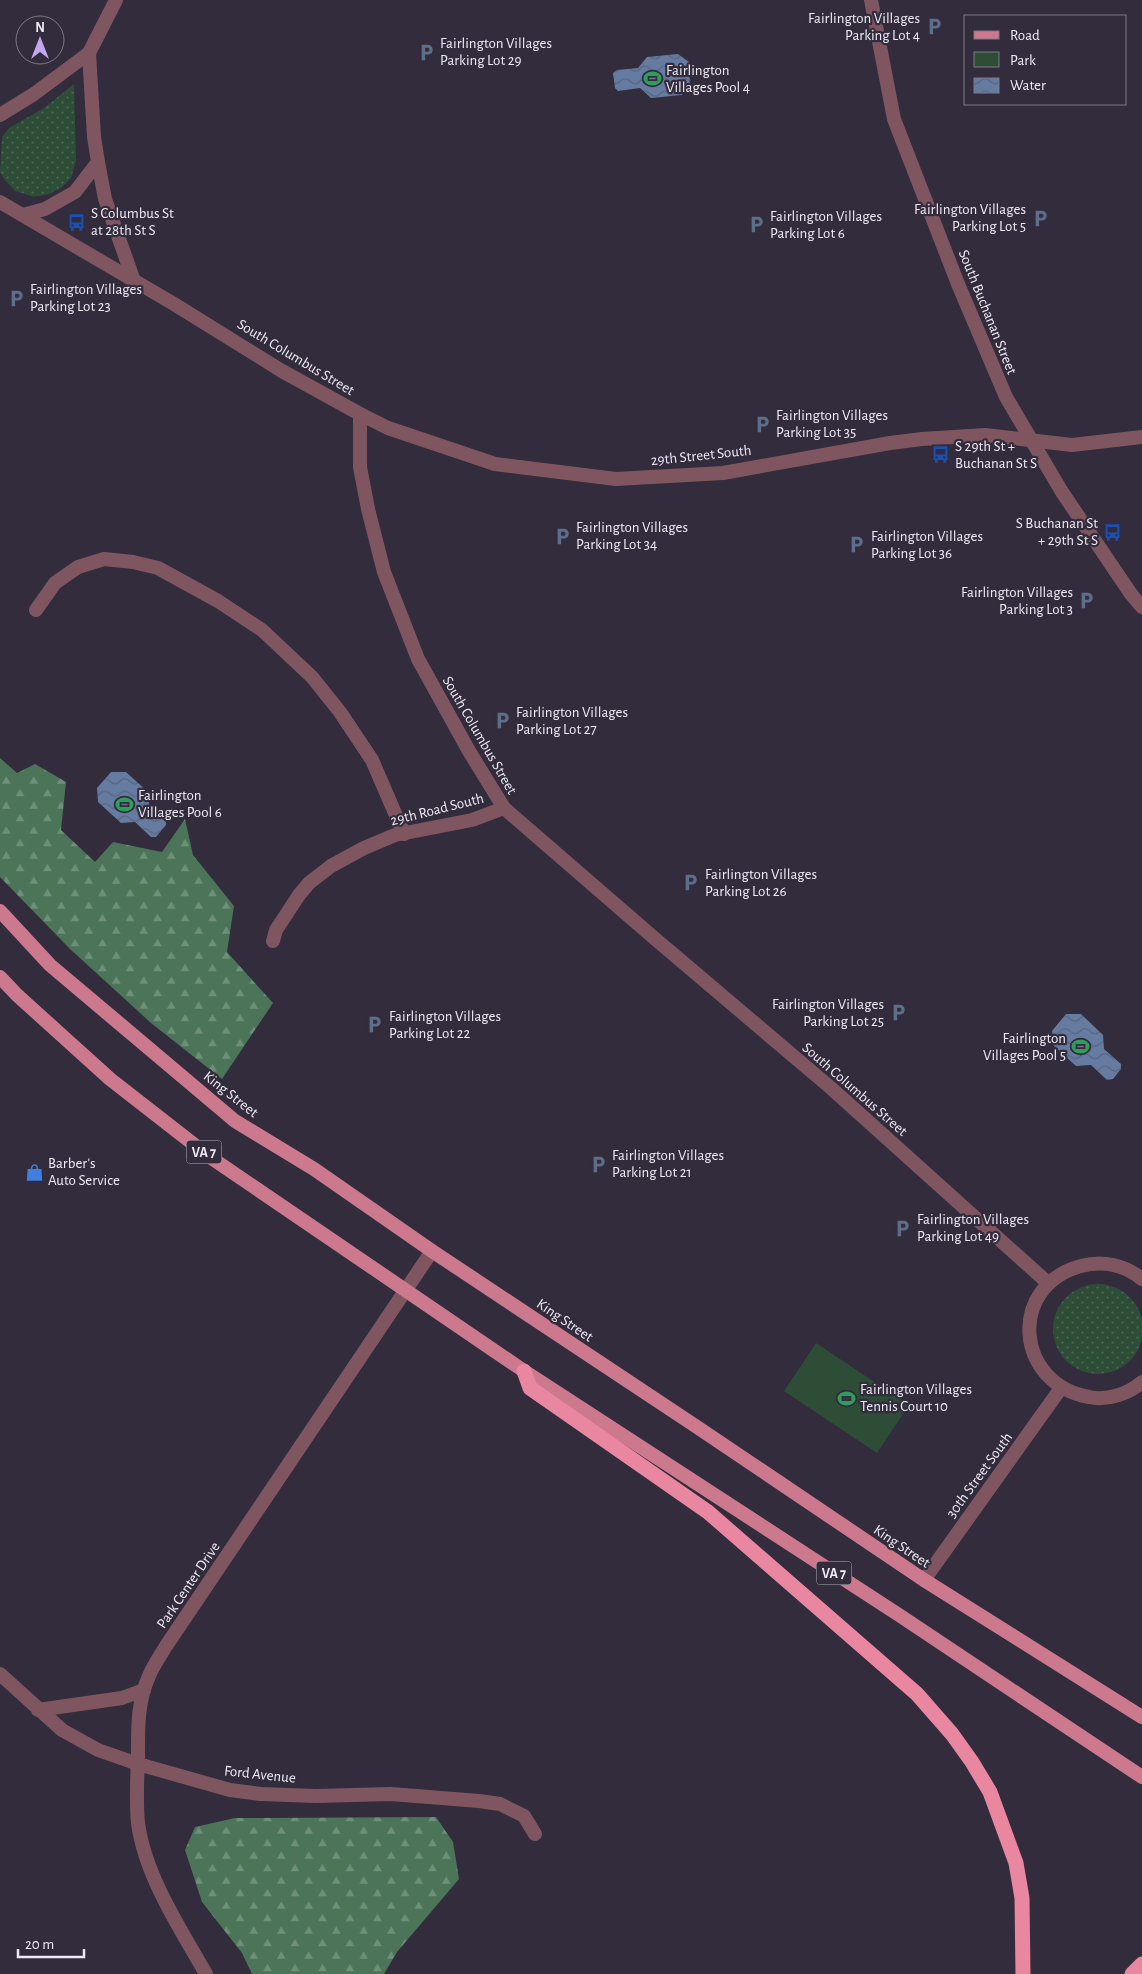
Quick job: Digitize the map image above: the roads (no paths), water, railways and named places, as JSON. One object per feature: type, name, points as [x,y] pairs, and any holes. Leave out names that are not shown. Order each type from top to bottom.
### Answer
[{"type":"highway","points":[[524,1371],[530,1388],[708,1512],[917,1694],[952,1734],[990,1792],[1016,1863],[1022,1898],[1023,1974]]},
{"type":"highway","points":[[1132,1974],[1142,1964]]},
{"type":"main road","name":"King Street","points":[[0,911],[50,965],[235,1121],[314,1168],[432,1251],[698,1427],[924,1580],[1142,1717]]},
{"type":"main road","name":"VA 7","points":[[0,977],[17,995],[110,1078],[210,1157],[524,1371],[891,1610],[1142,1777]]},
{"type":"street","points":[[0,115],[34,94],[90,53],[116,0]]},
{"type":"street","name":"South Buchanan Street","points":[[871,0],[894,119],[958,284],[1006,397],[1062,492],[1131,594],[1142,607]]},
{"type":"street","points":[[90,53],[94,138],[105,199],[134,280]]},
{"type":"street","points":[[23,215],[45,209],[75,192],[98,162]]},
{"type":"street","name":"South Columbus Street","points":[[0,202],[241,344],[282,371],[360,414],[360,467],[368,509],[384,572],[418,658],[469,751],[504,808],[831,1088],[1048,1283]]},
{"type":"street","name":"29th Street South","points":[[360,414],[388,428],[495,464],[616,479],[723,473],[922,439],[985,435],[1072,445],[1142,437]]},
{"type":"street","points":[[36,610],[56,582],[78,567],[104,559],[133,562],[158,568],[218,601],[262,630],[312,677],[340,712],[372,760],[404,834]]},
{"type":"street","name":"29th Road South","points":[[273,941],[276,930],[299,894],[315,878],[331,866],[364,848],[395,835],[472,820],[504,808]]},
{"type":"street","name":"Park Center Drive","points":[[206,1974],[175,1922],[142,1843],[138,1822],[138,1764],[140,1707],[144,1690],[149,1675],[166,1646],[432,1251]]},
{"type":"street","points":[[1142,1278],[1126,1268],[1109,1264],[1092,1263],[1066,1270],[1048,1283],[1035,1303],[1030,1321],[1030,1340],[1035,1358],[1042,1371],[1061,1388],[1076,1395],[1095,1399],[1107,1398],[1127,1392],[1142,1382]]},
{"type":"street","name":"30th Street South","points":[[924,1580],[1061,1388]]},
{"type":"street","name":"Ford Avenue","points":[[0,1674],[62,1730],[98,1750],[138,1764],[230,1790],[261,1794],[316,1796],[392,1794],[500,1804],[524,1816],[535,1834]]},
{"type":"street","points":[[38,1710],[122,1698],[144,1690]]},
{"type":"water","name":"Fairlington Villages Pool 4","points":[[678,54],[689,62],[690,84],[682,95],[651,98],[640,88],[618,91],[615,88],[613,73],[617,70],[638,68],[647,57]]},
{"type":"water","name":"Fairlington Villages Pool 6","points":[[111,772],[126,772],[148,792],[149,806],[166,821],[166,825],[156,837],[151,837],[135,822],[121,823],[98,802],[97,788]]},
{"type":"water","name":"Fairlington Villages Pool 5","points":[[1066,1014],[1081,1014],[1103,1035],[1104,1049],[1121,1064],[1121,1069],[1113,1079],[1107,1080],[1091,1065],[1076,1066],[1053,1045],[1052,1031]]},
{"type":"place","name":"Fairlington Villages Parking Lot 4","points":[[934,27]]},
{"type":"place","name":"Fairlington Villages Parking Lot 29","points":[[426,52]]},
{"type":"place","name":"Fairlington Villages Pool 4","points":[[652,79]]},
{"type":"place","name":"Fairlington Villages Parking Lot 5","points":[[1040,218]]},
{"type":"place","name":"S Columbus St at 28th St S","points":[[77,222]]},
{"type":"place","name":"Fairlington Villages Parking Lot 6","points":[[756,225]]},
{"type":"place","name":"Fairlington Villages Parking Lot 23","points":[[16,298]]},
{"type":"place","name":"Fairlington Villages Parking Lot 35","points":[[762,424]]},
{"type":"place","name":"S 29th St + Buchanan St S","points":[[941,455]]},
{"type":"place","name":"S Buchanan St + 29th St S","points":[[1112,532]]},
{"type":"place","name":"Fairlington Villages Parking Lot 34","points":[[562,536]]},
{"type":"place","name":"Fairlington Villages Parking Lot 36","points":[[857,545]]},
{"type":"place","name":"Fairlington Villages Parking Lot 3","points":[[1087,601]]},
{"type":"place","name":"Fairlington Villages Parking Lot 27","points":[[502,721]]},
{"type":"place","name":"Fairlington Villages Pool 6","points":[[124,804]]},
{"type":"place","name":"Fairlington Villages Parking Lot 26","points":[[691,883]]},
{"type":"place","name":"Fairlington Villages Parking Lot 25","points":[[898,1013]]},
{"type":"place","name":"Fairlington Villages Parking Lot 22","points":[[375,1025]]},
{"type":"place","name":"Fairlington Villages Pool 5","points":[[1080,1047]]},
{"type":"place","name":"Fairlington Villages Parking Lot 21","points":[[598,1164]]},
{"type":"place","name":"Barber's Auto Service","points":[[34,1172]]},
{"type":"place","name":"Fairlington Villages Parking Lot 49","points":[[903,1228]]},
{"type":"place","name":"Fairlington Villages Tennis Court 10","points":[[846,1398]]}]
